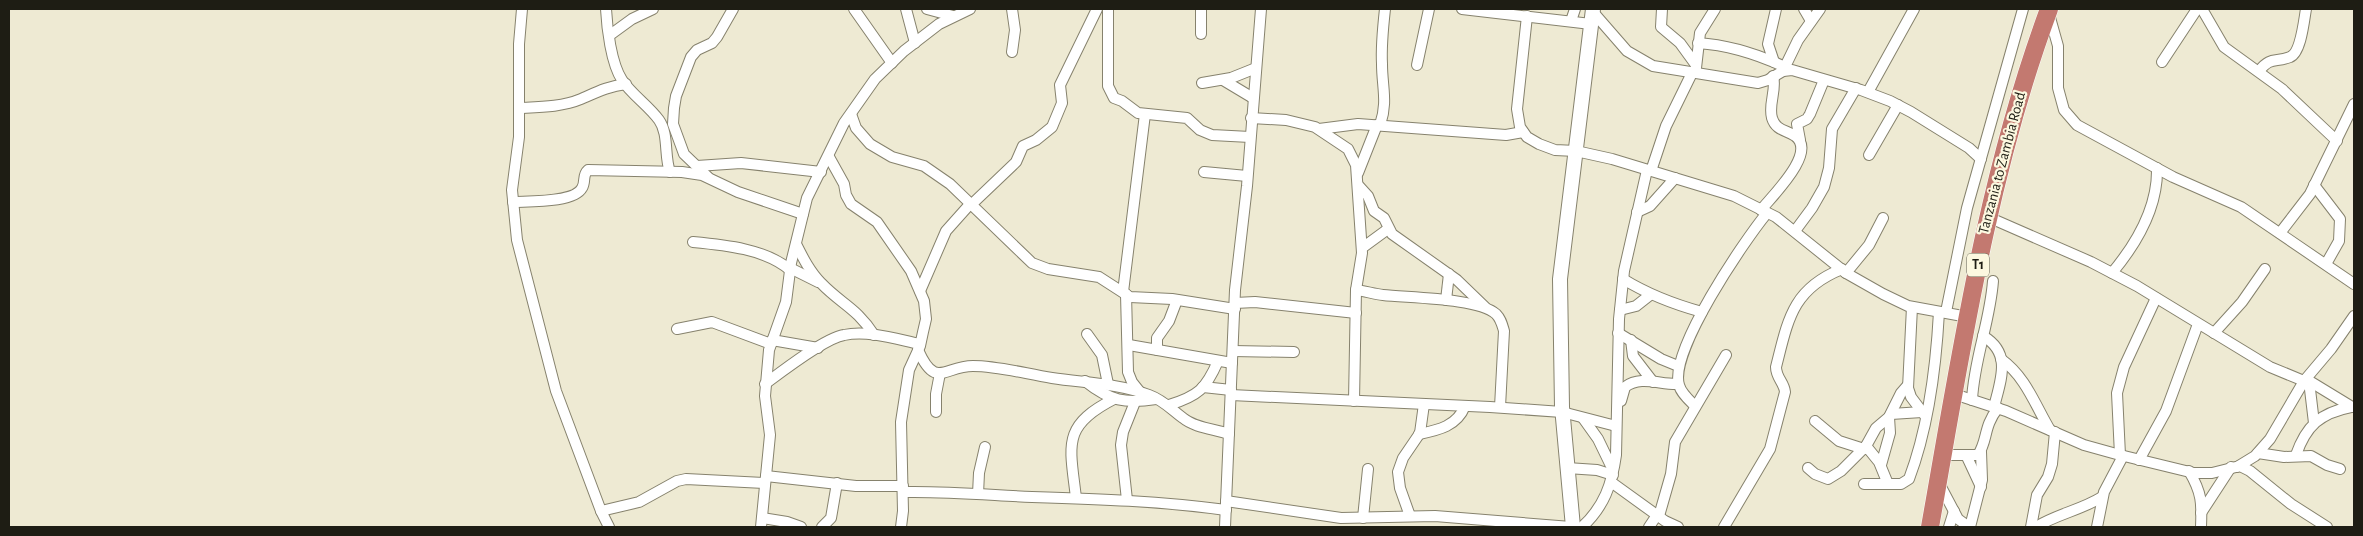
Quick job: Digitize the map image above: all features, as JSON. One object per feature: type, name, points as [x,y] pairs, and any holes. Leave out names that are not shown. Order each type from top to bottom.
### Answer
[{"type":"highway","name":"Tanzania to Zambia Road","points":[[1930,527],[1988,217],[2022,87],[2049,10]]},
{"type":"street","points":[[522,9],[519,44],[519,137],[512,190],[517,240],[556,391],[601,511],[609,527]]},
{"type":"street","points":[[606,9],[617,70],[626,84],[658,119],[662,126],[665,160],[670,172]]},
{"type":"street","points":[[610,35],[632,19],[653,9]]},
{"type":"street","points":[[709,178],[684,154],[673,124],[676,96],[691,57],[697,50],[717,37],[734,9]]},
{"type":"street","points":[[854,9],[892,63]]},
{"type":"street","points":[[906,9],[915,43]]},
{"type":"street","points":[[927,9],[953,16]]},
{"type":"street","points":[[801,527],[788,522],[761,523],[770,435],[765,384],[772,342],[786,302],[790,269],[807,198],[844,123],[875,79],[939,24],[970,9]]},
{"type":"street","points":[[1012,9],[1014,30],[1012,52]]},
{"type":"street","points":[[920,290],[946,231],[1016,162],[1023,146],[1036,140],[1052,126],[1062,103],[1060,85],[1097,9]]},
{"type":"street","points":[[1108,9],[1108,89],[1114,98],[1122,101],[1138,113],[1187,118],[1200,130],[1212,135],[1250,137]]},
{"type":"street","points":[[1201,9],[1201,34]]},
{"type":"street","points":[[1225,527],[1235,306],[1261,9]]},
{"type":"street","points":[[1357,174],[1385,110],[1386,94],[1382,60],[1385,9]]},
{"type":"street","points":[[1417,65],[1429,9]]},
{"type":"street","points":[[1462,9],[1571,21],[1592,15]]},
{"type":"street","points":[[1571,21],[1574,9]]},
{"type":"street","points":[[1662,9],[1661,28],[1677,41],[1694,70]]},
{"type":"street","points":[[1582,527],[1592,518],[1606,498],[1612,476],[1616,426],[1620,310],[1637,212],[1649,170],[1666,126],[1694,70],[1700,33],[1715,9]]},
{"type":"street","points":[[1774,62],[1768,44],[1776,9]]},
{"type":"street","points":[[1804,9],[1811,21]]},
{"type":"street","points":[[1592,15],[1627,51],[1639,60],[1668,70],[1694,70],[1758,83],[1768,80],[1784,69],[1811,21],[1820,9]]},
{"type":"street","points":[[1868,92],[1914,9]]},
{"type":"street","points":[[1864,484],[1901,484],[1908,479],[1936,363],[1943,312],[1967,208],[2023,9]]},
{"type":"street","points":[[2162,62],[2197,9]]},
{"type":"street","points":[[2202,9],[2224,47],[2282,89],[2337,141]]},
{"type":"street","points":[[2259,71],[2270,60],[2290,57],[2294,54],[2302,33],[2306,9]]},
{"type":"street","points":[[2049,10],[2058,46],[2058,88],[2064,110],[2077,125],[2173,177],[2241,207],[2354,284]]},
{"type":"street","points":[[601,511],[639,502],[677,481],[686,479],[766,480],[837,483],[856,486],[978,494],[1226,505],[1341,518],[1435,516],[1572,527],[1562,412],[1560,279],[1592,15]]},
{"type":"street","points":[[1527,16],[1517,109],[1520,126],[1527,137],[1555,150],[1576,151],[1649,170],[1734,196],[1764,211],[1795,231],[1844,271],[1883,294],[1912,307],[1968,317]]},
{"type":"street","points":[[1677,41],[1698,41],[1757,54],[1784,69],[1868,92],[1898,105],[1969,148],[1981,159]]},
{"type":"street","points":[[1202,83],[1223,80],[1256,68]]},
{"type":"street","points":[[1773,76],[1772,117],[1780,130],[1794,135],[1800,140]]},
{"type":"street","points":[[1223,80],[1253,98]]},
{"type":"street","points":[[1695,406],[1678,384],[1678,366],[1702,312],[1733,258],[1798,164],[1802,152],[1797,124],[1807,119],[1824,80]]},
{"type":"street","points":[[519,108],[550,106],[581,99],[601,89],[626,84]]},
{"type":"street","points":[[1795,231],[1812,208],[1824,187],[1829,168],[1832,129],[1856,88]]},
{"type":"street","points":[[2280,233],[2300,210],[2337,141],[2354,104]]},
{"type":"street","points":[[1868,155],[1898,105]]},
{"type":"street","points":[[851,114],[856,128],[870,144],[892,157],[924,166],[959,191],[990,224],[1032,263],[1048,269],[1100,277],[1124,293],[1146,298],[1235,306],[1255,302],[1356,313]]},
{"type":"street","points":[[1140,392],[1132,382],[1128,372],[1124,293],[1145,114]]},
{"type":"street","points":[[1251,118],[1286,120],[1319,129],[1348,149],[1356,165],[1362,248],[1356,290],[1354,401]]},
{"type":"street","points":[[1319,129],[1358,124],[1506,135],[1523,132]]},
{"type":"street","points":[[829,156],[844,184],[846,195],[851,204],[878,222],[906,263],[920,290],[926,318],[919,347],[909,370],[901,422],[903,489],[901,527]]},
{"type":"street","points":[[697,166],[741,163],[821,172]]},
{"type":"street","points":[[2112,273],[2124,258],[2151,210],[2157,186],[2157,168]]},
{"type":"street","points":[[513,202],[551,200],[577,194],[582,188],[585,173],[588,170],[682,172],[709,178],[738,192],[803,214]]},
{"type":"street","points":[[1204,172],[1247,176]]},
{"type":"street","points":[[1637,212],[1650,206],[1675,178]]},
{"type":"street","points":[[1358,185],[1368,196],[1374,211],[1384,218],[1388,229],[1398,239],[1449,274],[1501,319],[1504,331],[1500,408]]},
{"type":"street","points":[[2314,185],[2340,219],[2339,241],[2326,264]]},
{"type":"street","points":[[1988,217],[2002,225],[2051,244],[2112,273],[2270,367],[2306,380],[2352,408]]},
{"type":"street","points":[[1724,527],[1763,461],[1777,429],[1785,392],[1784,386],[1776,376],[1776,367],[1792,310],[1818,280],[1844,271],[1869,245],[1883,218]]},
{"type":"street","points":[[1362,248],[1388,229]]},
{"type":"street","points":[[694,242],[757,253],[822,284]]},
{"type":"street","points":[[796,244],[810,271],[822,284],[858,313],[874,335]]},
{"type":"street","points":[[2214,333],[2242,302],[2265,268]]},
{"type":"street","points":[[1446,300],[1449,274]]},
{"type":"street","points":[[1624,279],[1650,295],[1678,306],[1702,312]]},
{"type":"street","points":[[1972,400],[1973,380],[1990,310],[1993,281]]},
{"type":"street","points":[[1356,290],[1382,295],[1446,300],[1485,307]]},
{"type":"street","points":[[1620,310],[1636,306],[1650,295]]},
{"type":"street","points":[[2097,527],[2102,497],[2121,456],[2118,425],[2120,385],[2124,368],[2156,298]]},
{"type":"street","points":[[1157,350],[1157,338],[1169,321],[1177,300]]},
{"type":"street","points":[[1912,307],[1908,385],[1911,397],[1924,415]]},
{"type":"street","points":[[1954,394],[1996,407],[2084,445],[2121,456],[2189,471],[2212,473],[2234,467],[2258,453],[2270,439],[2306,380],[2332,349],[2354,316]]},
{"type":"street","points":[[677,329],[712,322],[772,342],[818,348]]},
{"type":"street","points":[[2139,460],[2166,410],[2198,324]]},
{"type":"street","points":[[1618,333],[1655,356],[1678,366]]},
{"type":"street","points":[[1087,334],[1102,355],[1108,384]]},
{"type":"street","points":[[765,384],[784,369],[842,335],[874,335],[919,347]]},
{"type":"street","points":[[1938,482],[1958,519],[1970,527],[1981,487],[1982,466],[1980,452],[1988,424],[1996,407],[2002,374],[1998,348],[1983,336]]},
{"type":"street","points":[[1631,340],[1633,356],[1650,378],[1663,385],[1678,384]]},
{"type":"street","points":[[1128,345],[1232,363]]},
{"type":"street","points":[[919,347],[929,370],[940,373],[970,366],[988,366],[1013,372],[1108,384],[1157,398],[1169,405],[1183,419],[1229,434]]},
{"type":"street","points":[[1233,351],[1294,352]]},
{"type":"street","points":[[1649,527],[1658,516],[1671,474],[1676,442],[1726,355]]},
{"type":"street","points":[[1650,378],[1655,356]]},
{"type":"street","points":[[2001,358],[2029,388],[2053,431],[2052,464],[2048,477],[2037,494],[2031,527]]},
{"type":"street","points":[[1169,405],[1192,397],[1212,377],[1218,361]]},
{"type":"street","points":[[936,412],[936,394],[940,373]]},
{"type":"street","points":[[1617,404],[1621,401],[1623,390],[1628,384],[1650,378]]},
{"type":"street","points":[[2306,380],[2314,422]]},
{"type":"street","points":[[1085,382],[1102,395],[1114,399],[1134,402],[1157,398]]},
{"type":"street","points":[[1808,468],[1823,478],[1834,477],[1865,448],[1876,428],[1890,415],[1901,393],[1908,385]]},
{"type":"street","points":[[1203,387],[1231,392],[1354,401],[1562,412],[1616,426]]},
{"type":"street","points":[[1076,498],[1072,466],[1074,432],[1082,419],[1114,399]]},
{"type":"street","points":[[1127,500],[1121,445],[1123,432],[1134,402]]},
{"type":"street","points":[[1410,516],[1400,488],[1398,472],[1403,458],[1419,434],[1424,404]]},
{"type":"street","points":[[1419,434],[1446,427],[1453,423],[1459,418],[1465,406]]},
{"type":"street","points":[[2296,455],[2310,426],[2314,422],[2336,410],[2352,408]]},
{"type":"street","points":[[1890,415],[1924,415]]},
{"type":"street","points":[[1881,465],[1890,433],[1890,415]]},
{"type":"street","points":[[1583,418],[1598,439],[1612,476]]},
{"type":"street","points":[[1815,421],[1839,441],[1865,448],[1881,465],[1888,484]]},
{"type":"street","points":[[978,494],[979,473],[984,447]]},
{"type":"street","points":[[1943,455],[1967,457],[1978,455],[1980,452]]},
{"type":"street","points":[[2258,453],[2284,457],[2296,455],[2311,456],[2327,465],[2340,469]]},
{"type":"street","points":[[1967,457],[1981,487]]},
{"type":"street","points":[[2201,513],[2234,467]]},
{"type":"street","points":[[2234,467],[2250,471],[2291,504],[2328,527]]},
{"type":"street","points":[[1567,468],[1597,470],[1612,476],[1658,516],[1678,527]]},
{"type":"street","points":[[1363,518],[1368,469]]},
{"type":"street","points":[[2189,471],[2199,488],[2200,527]]},
{"type":"street","points":[[822,527],[831,518],[837,483]]},
{"type":"street","points":[[2036,527],[2050,518],[2078,510],[2102,497]]},
{"type":"street","points":[[1949,527],[1954,511]]}]
